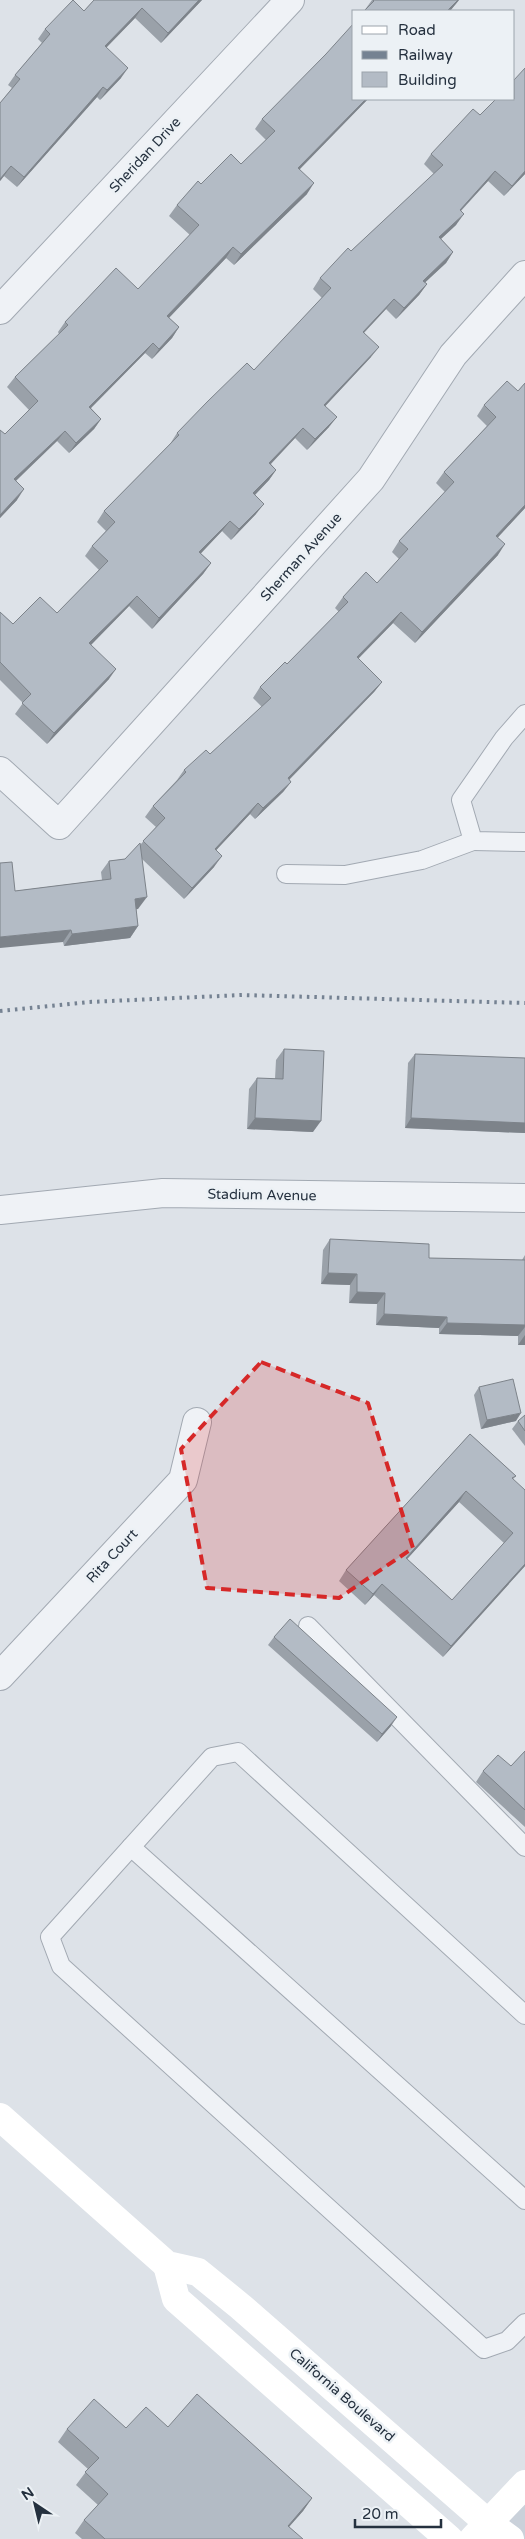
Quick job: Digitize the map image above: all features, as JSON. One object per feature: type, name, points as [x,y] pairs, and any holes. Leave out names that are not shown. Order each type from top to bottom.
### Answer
[{"type":"street","name":"Sheridan Drive","points":[[0,310],[290,0]]},
{"type":"street","name":"Sherman Avenue","points":[[0,771],[59,825],[371,479],[453,355],[525,275]]},
{"type":"street","name":"Stadium Avenue","points":[[0,1210],[163,1193],[525,1198]]},
{"type":"street","name":"Rita Court","points":[[0,1676],[183,1480],[197,1422]]},
{"type":"street","name":"California Boulevard","points":[[0,2117],[167,2265],[198,2272],[213,2284],[480,2531],[510,2539]]},
{"type":"street","points":[[167,2265],[176,2299],[449,2539]]},
{"type":"street","points":[[480,2531],[525,2484]]},
{"type":"lane","points":[[473,841],[461,800],[504,738],[525,714]]},
{"type":"lane","points":[[286,874],[345,875],[422,860],[473,841],[525,842]]},
{"type":"lane","points":[[308,1626],[525,1847]]},
{"type":"lane","points":[[525,2015],[238,1752],[212,1757],[50,1937],[61,1966],[484,2349],[507,2341],[525,2323]]},
{"type":"lane","points":[[131,1847],[525,2200]]},
{"type":"highlighted area","points":[[261,1362],[368,1403],[413,1548],[339,1598],[207,1588],[181,1449]]},
{"type":"shaded area","points":[[525,2484],[525,2539],[510,2539],[488,2523]]},
{"type":"building","points":[[73,0],[84,11],[94,0],[199,0],[168,33],[142,8],[105,46],[128,68],[107,90],[103,87],[24,177],[11,166],[0,179],[0,103],[20,79],[15,75],[50,34],[45,29]]},
{"type":"building","points":[[458,0],[448,10],[365,10],[374,1]]},
{"type":"building","points":[[352,25],[352,100],[365,100],[298,168],[314,183],[241,254],[233,247],[167,316],[179,327],[159,349],[153,343],[89,407],[101,419],[76,443],[65,431],[14,479],[24,489],[0,515],[0,430],[5,434],[38,401],[15,377],[68,325],[65,322],[116,268],[138,289],[199,225],[177,205],[198,181],[201,184],[231,154],[241,164],[275,131],[262,119]]},
{"type":"building","points":[[525,68],[525,171],[512,186],[495,171],[460,210],[464,214],[439,237],[453,252],[423,281],[427,284],[404,308],[394,299],[363,332],[379,347],[324,405],[337,417],[315,439],[303,428],[269,463],[276,470],[253,493],[264,504],[239,529],[230,521],[199,552],[211,563],[159,618],[137,596],[89,643],[116,669],[54,733],[22,703],[31,694],[0,662],[0,612],[13,624],[40,597],[57,613],[108,561],[92,546],[115,522],[104,511],[179,435],[177,433],[207,402],[247,363],[254,370],[331,288],[320,278],[348,248],[351,251],[443,165],[431,154],[473,109],[480,115],[495,100],[515,100],[515,79]]},
{"type":"building","points":[[507,381],[518,391],[525,383],[525,505],[496,536],[505,544],[422,632],[401,612],[357,657],[382,682],[288,778],[291,782],[263,808],[258,803],[215,849],[222,856],[192,888],[143,841],[165,818],[153,806],[186,772],[184,770],[206,750],[210,754],[271,698],[260,687],[285,662],[287,664],[348,602],[343,597],[366,572],[377,583],[408,549],[399,541],[454,482],[444,472],[496,417],[484,405]]},
{"type":"building","points":[[140,843],[147,897],[135,899],[138,926],[72,934],[71,930],[0,937],[0,863],[12,862],[15,891],[111,879],[109,861],[125,859]]},
{"type":"building","points":[[284,1049],[324,1051],[321,1121],[255,1118],[257,1078],[283,1079]]},
{"type":"building","points":[[415,1054],[525,1058],[525,1123],[411,1118]]},
{"type":"building","points":[[330,1239],[429,1244],[429,1258],[525,1260],[525,1325],[447,1323],[447,1317],[384,1314],[385,1293],[357,1292],[357,1274],[328,1273]]},
{"type":"building","points":[[513,1379],[521,1413],[487,1420],[479,1387]]},
{"type":"building","points":[[525,1415],[525,1431],[518,1421]]},
{"type":"building","points":[[470,1434],[516,1476],[512,1478],[525,1490],[525,1564],[451,1646],[382,1584],[373,1594],[346,1570]],"holes":[[[466,1491],[513,1533],[452,1600],[406,1558]]]},
{"type":"building","points":[[290,1619],[397,1717],[382,1734],[274,1637]]},
{"type":"building","points":[[525,1751],[525,1810],[483,1771],[498,1755],[511,1766]]},
{"type":"building","points":[[197,2394],[312,2498],[288,2526],[303,2539],[105,2539],[84,2520],[108,2494],[85,2472],[99,2458],[67,2429],[94,2399],[126,2428],[146,2407],[168,2427]]},
{"type":"railway","points":[[0,1011],[89,1002],[242,995],[525,1003]]}]
